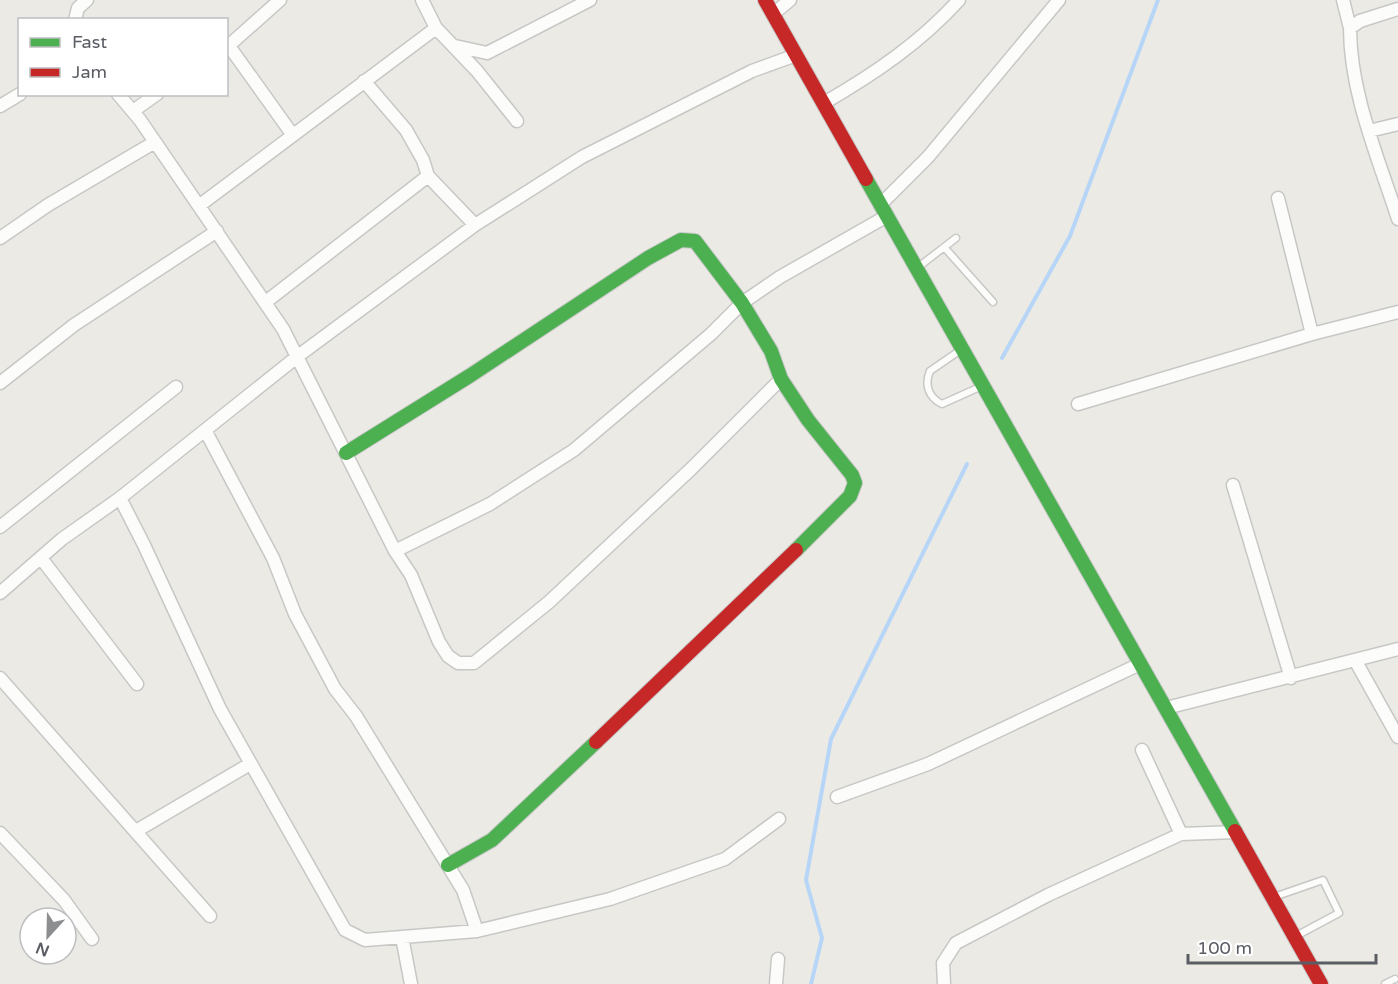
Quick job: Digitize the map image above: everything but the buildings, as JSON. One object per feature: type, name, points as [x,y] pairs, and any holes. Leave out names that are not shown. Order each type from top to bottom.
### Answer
[{"type":"street","points":[[76,18],[78,8],[87,0]]},
{"type":"street","points":[[280,0],[228,47],[292,134]]},
{"type":"street","points":[[422,0],[436,28],[477,70],[517,121]]},
{"type":"street","points":[[477,70],[487,53],[590,0]]},
{"type":"street","points":[[765,0],[1274,897],[1321,984]]},
{"type":"street","points":[[773,14],[790,0]]},
{"type":"street","points":[[824,103],[862,81],[908,49],[959,0]]},
{"type":"street","points":[[395,551],[490,504],[574,450],[711,334],[742,303],[883,211],[1059,0]]},
{"type":"street","points":[[1342,0],[1350,28],[1350,51],[1369,130],[1398,219]]},
{"type":"street","points":[[1350,28],[1360,21],[1398,9]]},
{"type":"street","points":[[200,206],[292,134],[436,28]]},
{"type":"street","points":[[454,46],[487,53]]},
{"type":"street","points":[[0,593],[41,558],[298,356],[476,225],[582,157],[752,71],[796,55]]},
{"type":"street","points":[[364,81],[406,130],[423,160],[428,176],[476,225]]},
{"type":"street","points":[[0,106],[18,95]]},
{"type":"street","points":[[120,96],[133,111],[267,301],[298,356],[395,551],[411,575],[439,642],[448,656],[458,663],[474,663],[549,602],[691,469],[781,379]]},
{"type":"street","points":[[133,111],[154,96]]},
{"type":"street","points":[[1369,130],[1398,124]]},
{"type":"street","points":[[0,238],[48,205],[155,142]]},
{"type":"street","points":[[267,301],[428,176]]},
{"type":"street","points":[[1278,198],[1312,334]]},
{"type":"street","points":[[0,383],[74,325],[217,231]]},
{"type":"street","points":[[346,453],[471,375],[604,285],[681,240],[694,241],[702,249],[742,303],[771,351],[781,379],[808,420],[852,475],[855,483],[850,496],[768,579],[537,799],[492,840],[448,866]]},
{"type":"street","points":[[1077,404],[1312,334],[1398,312]]},
{"type":"street","points":[[0,527],[176,387]]},
{"type":"street","points":[[205,430],[273,558],[295,614],[329,680],[356,716],[463,890],[477,931]]},
{"type":"street","points":[[1233,485],[1291,678]]},
{"type":"street","points":[[120,498],[149,555],[203,676],[250,764],[293,834],[345,930],[365,940],[477,931],[610,899],[725,860],[779,819]]},
{"type":"street","points":[[41,558],[137,684]]},
{"type":"street","points":[[1166,708],[1398,649]]},
{"type":"street","points":[[1355,660],[1398,737]]},
{"type":"street","points":[[837,797],[928,764],[1140,664]]},
{"type":"street","points":[[0,678],[210,916]]},
{"type":"street","points":[[1142,750],[1181,834]]},
{"type":"street","points":[[136,831],[250,764]]},
{"type":"street","points":[[944,984],[943,963],[956,943],[1048,895],[1181,834],[1236,832]]},
{"type":"street","points":[[0,833],[64,900],[93,939]]},
{"type":"street","points":[[402,937],[411,984]]},
{"type":"street","points":[[776,984],[778,960]]},
{"type":"lane","points":[[916,268],[956,238]]},
{"type":"lane","points":[[944,247],[993,302]]},
{"type":"lane","points":[[962,349],[930,372],[927,384],[930,394],[934,400],[942,404],[982,386]]},
{"type":"lane","points":[[1274,897],[1323,880],[1339,913],[1296,936]]},
{"type":"lane","points":[[1385,984],[1395,979]]},
{"type":"waterway","points":[[1002,358],[1070,236],[1158,0]]},
{"type":"waterway","points":[[811,984],[822,938],[806,880],[831,739],[967,464]]},
{"type":"traffic: fast","points":[[866,179],[1235,831]]},
{"type":"traffic: fast","points":[[346,453],[471,375],[648,258],[681,240],[695,241],[742,303],[771,351],[781,379],[808,420],[852,475],[855,483],[850,496],[796,550]]},
{"type":"traffic: fast","points":[[448,865],[492,840],[596,742]]},
{"type":"traffic: jam","points":[[765,0],[866,179]]},
{"type":"traffic: jam","points":[[596,742],[796,550]]},
{"type":"traffic: jam","points":[[1235,831],[1321,984]]}]
